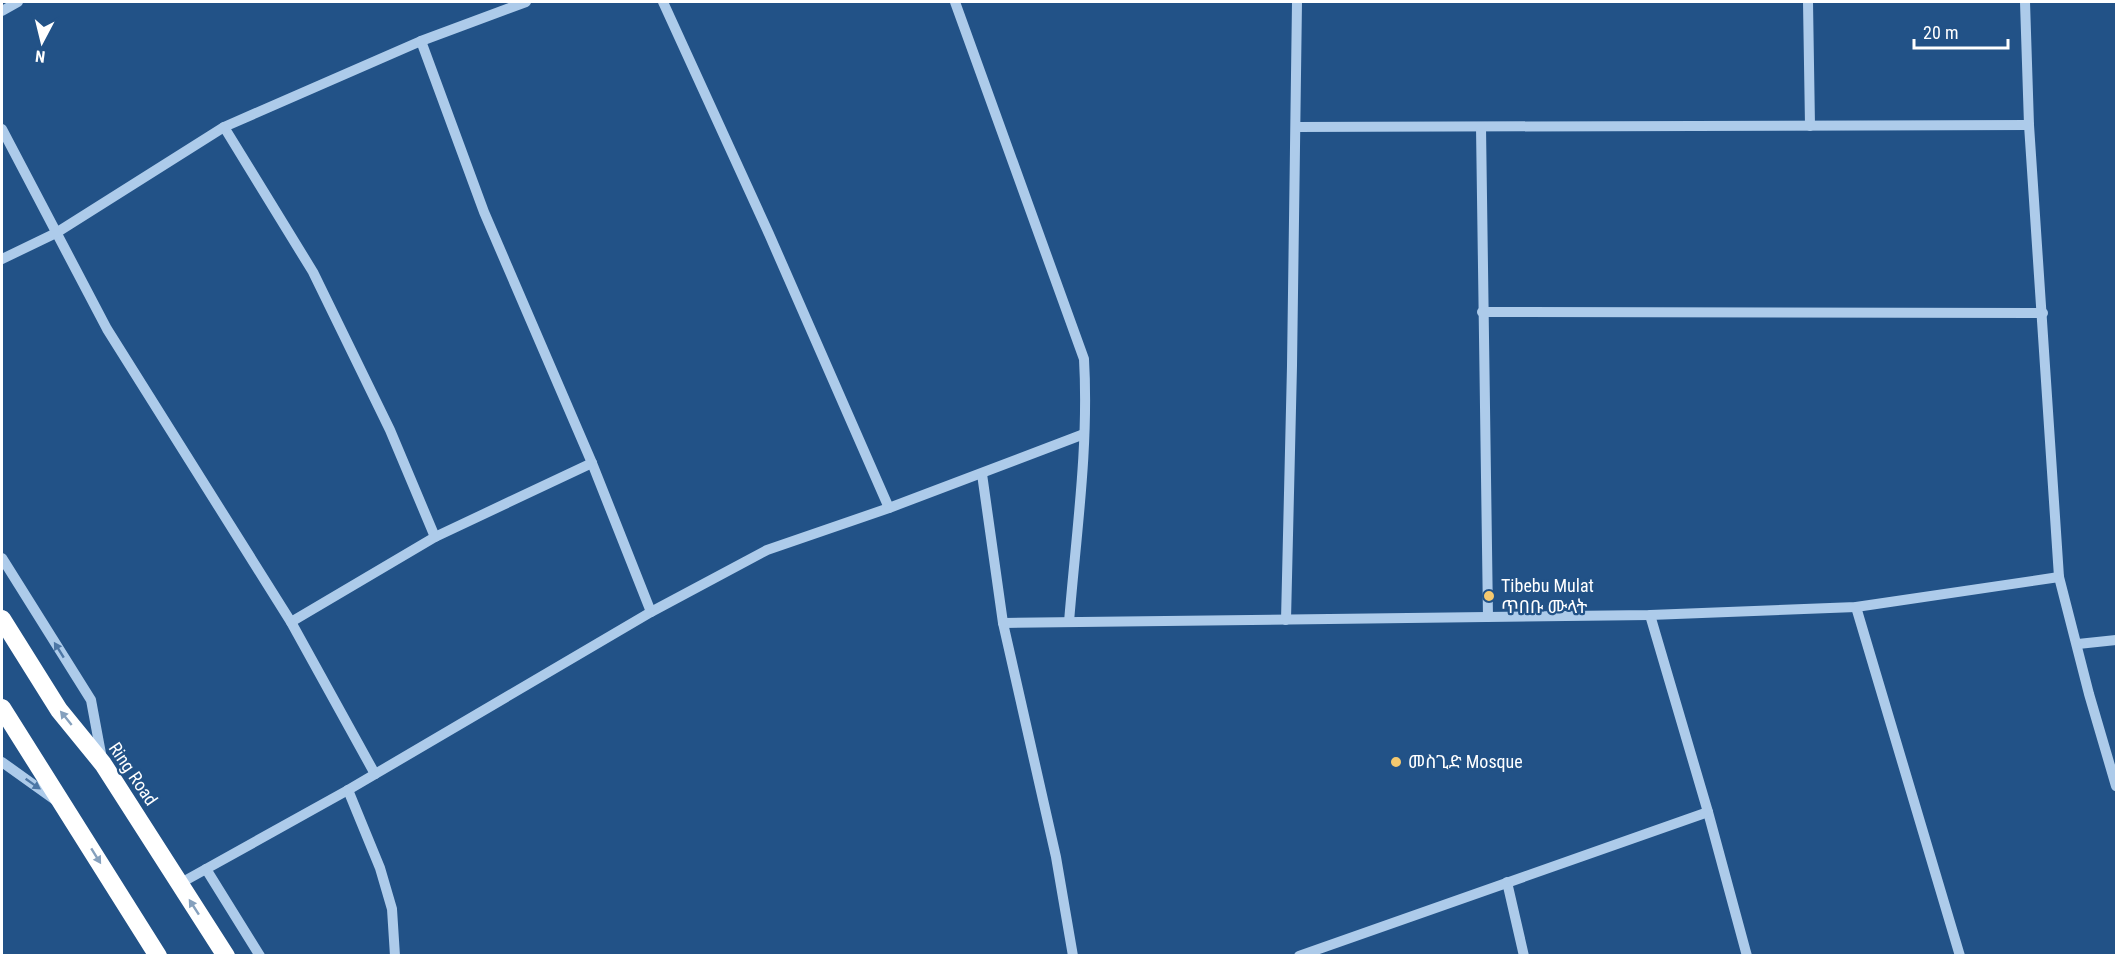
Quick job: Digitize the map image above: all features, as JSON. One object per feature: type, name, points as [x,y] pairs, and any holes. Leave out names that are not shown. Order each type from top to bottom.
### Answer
[{"type":"highway","name":"Ring Road","points":[[2,619],[59,710],[103,764],[226,956]]},
{"type":"highway","points":[[2,708],[158,956]]},
{"type":"street","points":[[2,11],[18,2]]},
{"type":"street","points":[[2,259],[56,233],[224,126],[421,41],[526,2]]},
{"type":"street","points":[[663,2],[769,234],[889,508]]},
{"type":"street","points":[[955,2],[1084,360],[1086,395],[1084,434],[1069,622]]},
{"type":"street","points":[[1286,620],[1297,2]]},
{"type":"street","points":[[1808,2],[1810,126]]},
{"type":"street","points":[[2025,2],[2029,125],[2059,578],[2116,786]]},
{"type":"street","points":[[421,41],[484,212],[592,463],[651,612]]},
{"type":"street","points":[[1296,127],[2029,125]]},
{"type":"street","points":[[224,126],[313,272],[390,430],[435,537]]},
{"type":"street","points":[[1481,126],[1488,617]]},
{"type":"street","points":[[2,129],[107,329],[291,622],[375,774]]},
{"type":"street","points":[[1482,312],[2043,313]]},
{"type":"street","points":[[179,884],[348,790],[651,612],[767,550],[982,474],[1084,434]]},
{"type":"street","points":[[291,622],[435,537],[592,463]]},
{"type":"street","points":[[982,474],[1003,623],[1056,857],[1072,956]]},
{"type":"street","points":[[2,558],[90,700],[103,764]]},
{"type":"street","points":[[1003,623],[1650,615],[1856,607],[2059,578]]},
{"type":"street","points":[[1856,607],[1960,956]]},
{"type":"street","points":[[1650,615],[1708,812],[1746,956]]},
{"type":"street","points":[[2078,644],[2116,640]]},
{"type":"street","points":[[2,762],[65,807]]},
{"type":"street","points":[[348,790],[380,868],[392,909],[395,956]]},
{"type":"street","points":[[1299,956],[1708,812]]},
{"type":"street","points":[[206,868],[260,956]]},
{"type":"street","points":[[1508,882],[1524,956]]},
{"type":"place","name":"Tibebu Mulat ጥበቡ ሙላት","points":[[1489,596]]},
{"type":"place","name":"መስጊድ Mosque","points":[[1396,762]]}]
